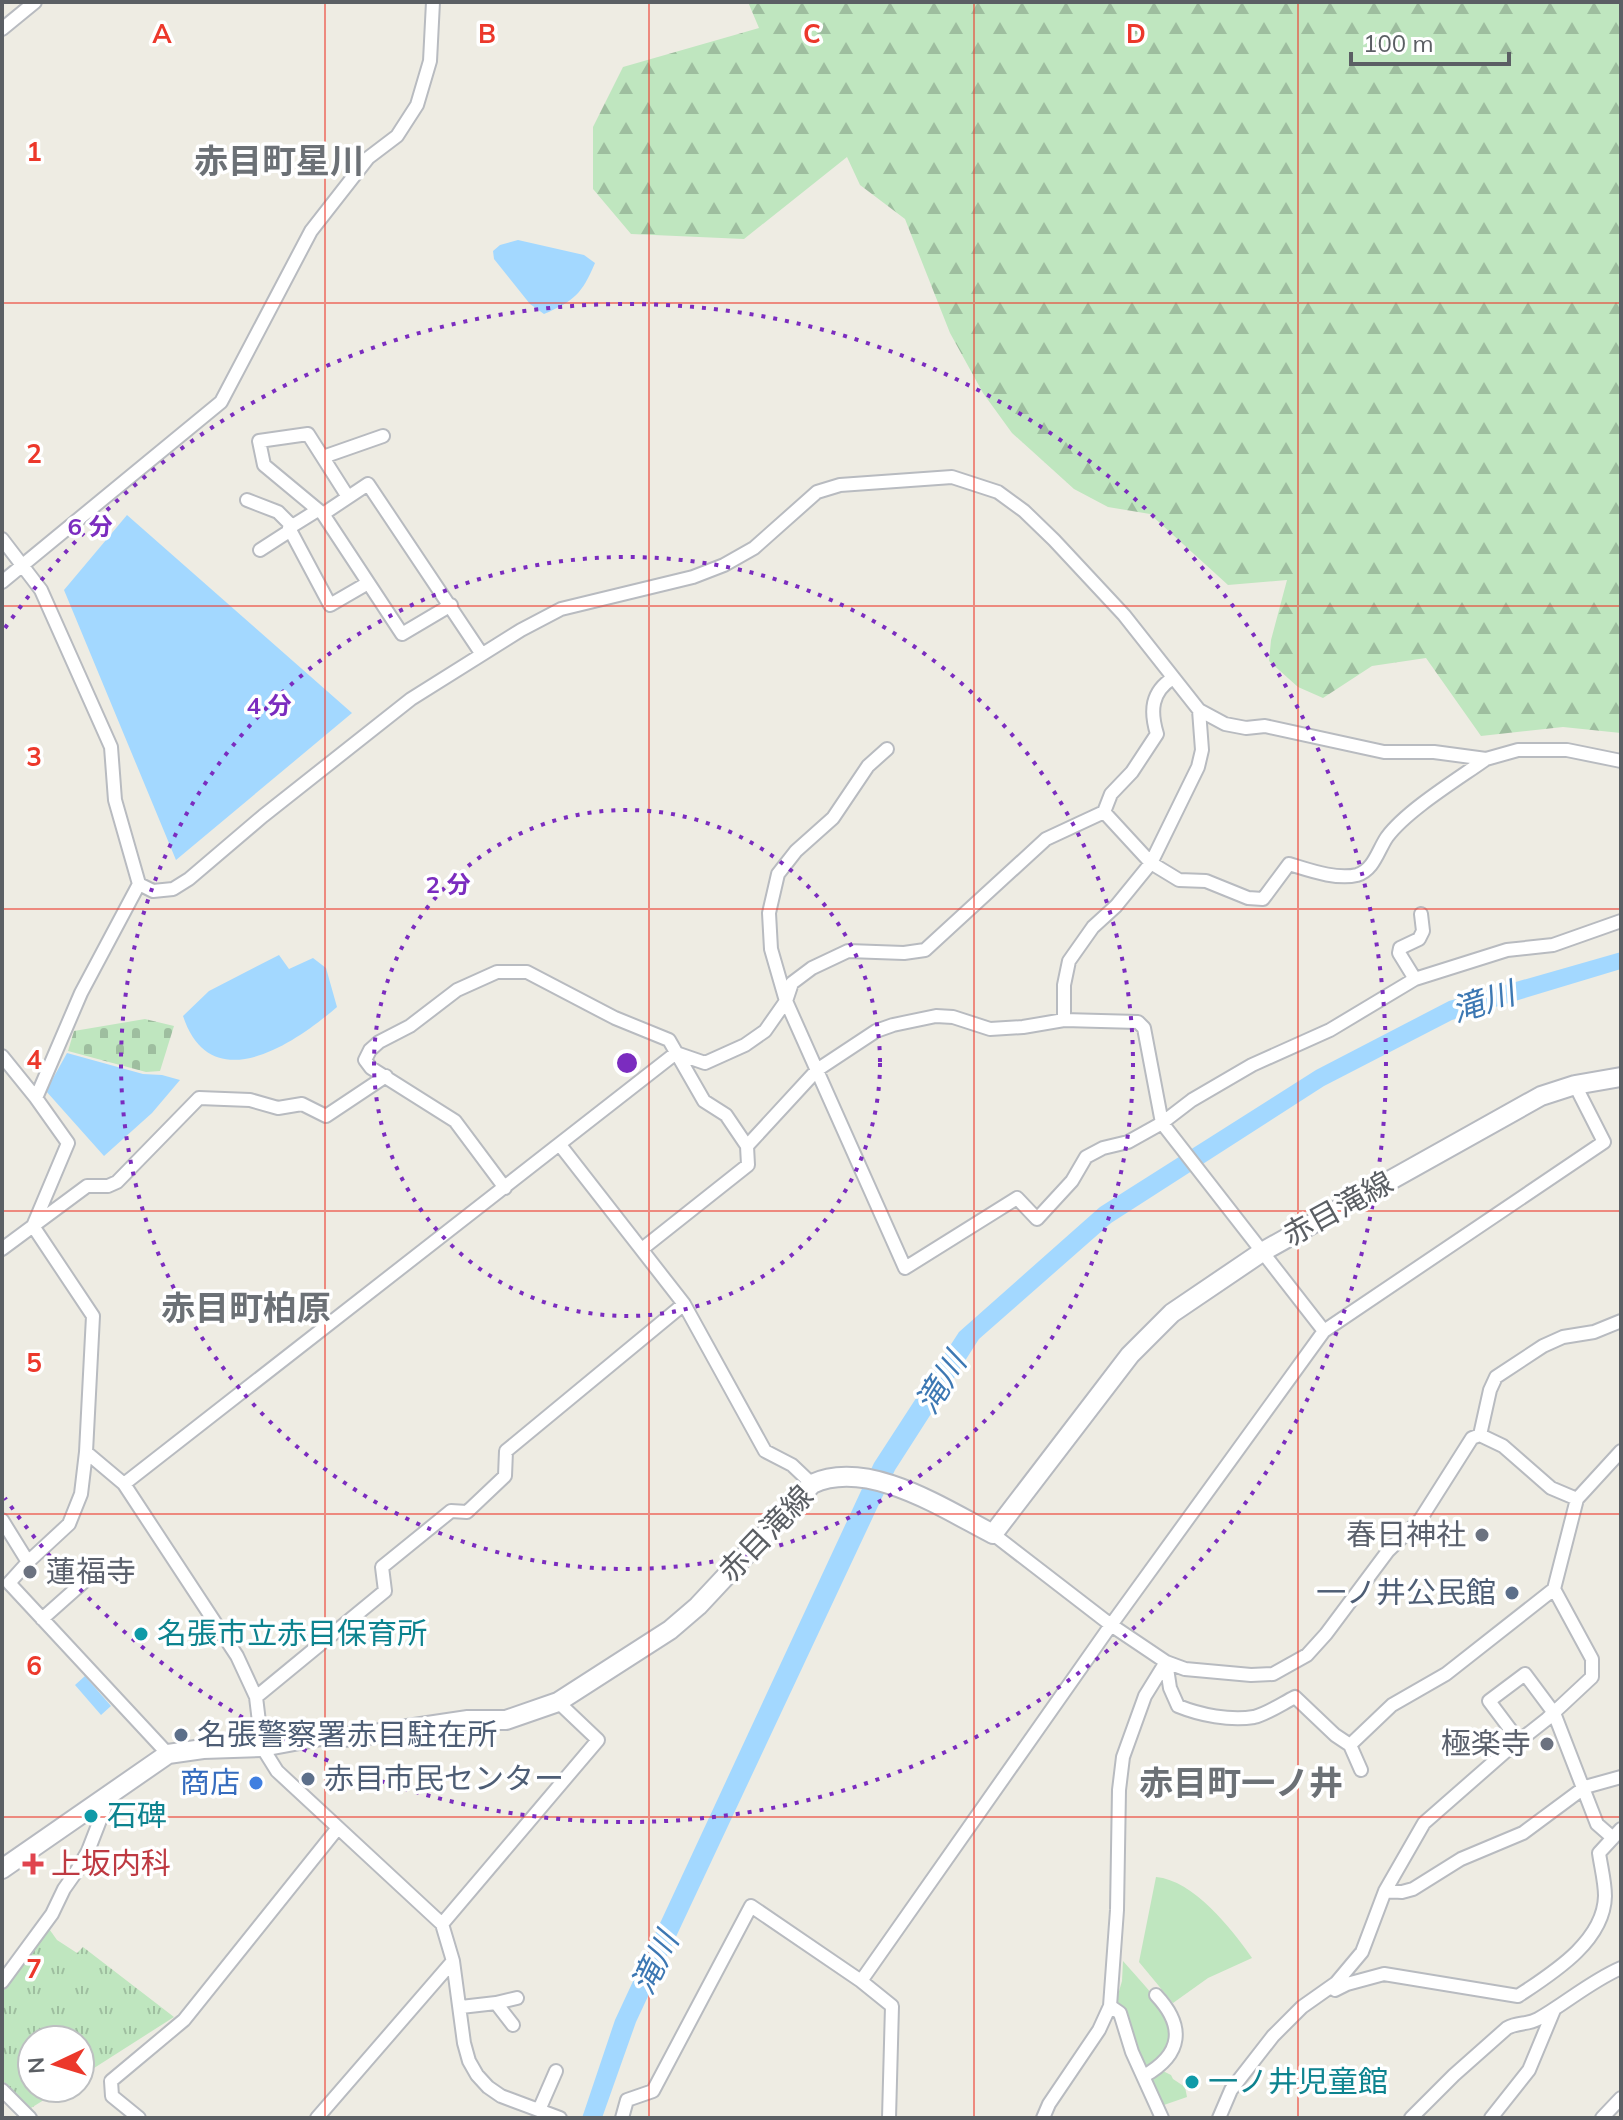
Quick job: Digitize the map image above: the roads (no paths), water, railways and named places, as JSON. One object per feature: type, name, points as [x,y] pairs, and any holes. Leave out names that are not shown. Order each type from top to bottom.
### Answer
[{"type":"main road","name":"赤目滝線","points":[[2,1869],[168,1754],[262,1747],[321,1736],[354,1737],[468,1720],[506,1720],[558,1702],[670,1630],[698,1606],[812,1484],[825,1478],[845,1477],[895,1484],[993,1534],[1130,1355],[1172,1313],[1262,1252],[1541,1096],[1575,1085],[1621,1077]]},
{"type":"street","points":[[2,29],[35,2]]},
{"type":"street","points":[[2,582],[221,402],[311,231],[368,158],[397,136],[417,105],[430,61],[433,2]]},
{"type":"street","points":[[348,497],[308,434],[259,441],[264,465],[320,512],[402,634],[451,605]]},
{"type":"street","points":[[323,457],[383,436]]},
{"type":"street","points":[[139,884],[153,891],[173,889],[189,879],[411,699],[481,653],[561,609],[693,577],[724,565],[754,548],[817,492],[840,485],[952,477],[998,492],[1024,511],[1124,615],[1199,710],[1225,724],[1246,728],[1265,726],[1384,752],[1434,752],[1486,759]]},
{"type":"street","points":[[260,550],[368,484],[481,653]]},
{"type":"street","points":[[247,500],[278,512],[292,528],[330,605],[368,583]]},
{"type":"street","points":[[2,539],[41,590],[111,747],[115,800],[139,884],[81,993],[36,1098]]},
{"type":"street","points":[[676,1053],[705,1063],[745,1045],[765,1031],[786,1001],[792,983],[812,968],[848,951],[904,953],[925,950],[1046,839],[1104,812],[1111,794],[1132,772],[1157,734],[1151,714],[1162,685],[1173,678]]},
{"type":"street","points":[[1064,1020],[1064,985],[1069,961],[1093,927],[1116,906],[1151,863],[1198,767],[1202,750],[1199,710]]},
{"type":"street","points":[[887,749],[868,766],[833,818],[796,851],[778,874],[769,913],[771,949],[786,1001],[905,1268],[1017,1198],[1037,1219],[1072,1181],[1086,1157],[1103,1148],[1128,1142],[1240,1072],[1330,1030],[1415,979],[1507,950],[1553,945],[1621,921]]},
{"type":"street","points":[[1104,812],[1151,863],[1179,880],[1206,881],[1248,898],[1263,899],[1289,864],[1320,873],[1354,876],[1366,871],[1388,836],[1405,819],[1486,759],[1518,750],[1567,750],[1621,761]]},
{"type":"street","points":[[1415,979],[1399,953],[1400,948],[1419,939],[1423,931],[1421,914]]},
{"type":"street","points":[[505,1188],[455,1121],[371,1068],[365,1060],[379,1042],[410,1026],[457,990],[497,972],[527,972],[615,1018],[669,1040],[704,1101],[726,1115],[747,1146],[748,1165],[642,1249]]},
{"type":"street","points":[[747,1146],[817,1070],[876,1031],[893,1025],[936,1016],[953,1017],[990,1029],[1064,1020],[1138,1022],[1144,1028],[1162,1123],[1324,1331]]},
{"type":"street","points":[[124,1484],[676,1053]]},
{"type":"street","points":[[2,1056],[68,1143],[33,1226]]},
{"type":"street","points":[[2,1249],[87,1186],[108,1186],[117,1182],[199,1098],[250,1100],[278,1108],[302,1104],[326,1116],[386,1076]]},
{"type":"street","points":[[861,1981],[1111,1625],[1324,1331],[1604,1142],[1575,1085]]},
{"type":"street","points":[[560,1145],[684,1304],[765,1451],[792,1465],[812,1484]]},
{"type":"street","points":[[33,1226],[93,1316],[86,1452],[81,1494],[69,1524],[5,1580],[168,1754]]},
{"type":"street","points":[[256,1697],[385,1591],[382,1567],[451,1511],[467,1512],[505,1476],[506,1451],[684,1304]]},
{"type":"street","points":[[1480,1435],[1496,1377],[1543,1346],[1563,1337],[1594,1332],[1621,1321]]},
{"type":"street","points":[[993,1534],[1111,1625],[1166,1662],[1185,1669],[1273,1674],[1307,1655],[1326,1634],[1388,1551],[1420,1520],[1472,1438],[1480,1435],[1503,1446],[1551,1488],[1577,1499]]},
{"type":"street","points":[[1350,1745],[1392,1705],[1446,1674],[1554,1589],[1577,1499],[1621,1451]]},
{"type":"street","points":[[86,1452],[124,1484],[237,1656],[256,1697],[262,1747],[277,1771],[442,1924],[453,1961],[464,2043],[477,2075],[501,2096],[542,2114],[560,2118]]},
{"type":"street","points":[[2,1520],[28,1562]]},
{"type":"street","points":[[42,1619],[97,1570]]},
{"type":"street","points":[[1219,2118],[1231,2090],[1273,2036],[1302,2007],[1336,1983],[1362,1952],[1385,1891],[1424,1823],[1592,1677],[1592,1659],[1554,1589]]},
{"type":"street","points":[[1166,1662],[1170,1688],[1178,1706],[1192,1712],[1226,1717],[1256,1716],[1295,1697],[1350,1745],[1361,1770]]},
{"type":"street","points":[[1043,2118],[1049,2104],[1099,2030],[1110,2006],[1123,1757],[1145,1696],[1166,1662]]},
{"type":"street","points":[[1302,2007],[1347,1984],[1384,1974],[1518,1996],[1581,1948],[1591,1934],[1605,1898],[1599,1853],[1617,1834],[1597,1824],[1554,1713],[1525,1674],[1489,1701],[1519,1741]]},
{"type":"street","points":[[442,1924],[598,1740],[558,1702]]},
{"type":"street","points":[[1385,1891],[1413,1889],[1461,1859],[1523,1833],[1583,1788],[1621,1777]]},
{"type":"street","points":[[2,1982],[52,1914],[88,1851],[109,1797]]},
{"type":"street","points":[[139,2118],[112,2096],[111,2081],[184,2020],[337,1829]]},
{"type":"street","points":[[622,2118],[627,2100],[653,2091],[751,1906],[861,1981],[892,2006],[889,2118]]},
{"type":"street","points":[[317,2118],[453,1961]]},
{"type":"street","points":[[1515,2023],[1528,2024],[1599,1978],[1621,1968]]},
{"type":"street","points":[[1144,2076],[1166,2059],[1175,2040],[1176,2031],[1169,2008],[1156,1995]]},
{"type":"street","points":[[1411,2118],[1454,2075],[1515,2023],[1520,2012],[1518,1996]]},
{"type":"street","points":[[461,2007],[517,1998]]},
{"type":"street","points":[[496,2003],[513,2025]]},
{"type":"street","points":[[1110,2006],[1120,2013],[1132,2052],[1162,2118]]},
{"type":"street","points":[[1491,2118],[1529,2070],[1554,2010]]},
{"type":"street","points":[[542,2114],[556,2071]]},
{"type":"street","points":[[2,2090],[30,2118]]},
{"type":"street","points":[[1602,2118],[1621,2098]]},
{"type":"water","points":[[518,240],[584,255],[595,263],[576,295],[544,314],[530,304],[494,259],[493,251],[500,245]]},
{"type":"water","points":[[127,515],[352,713],[176,860],[64,590]]},
{"type":"water","name":"滝川","points":[[1621,952],[1621,969],[1452,1020],[1324,1086],[1111,1223],[979,1339],[895,1470],[636,2022],[602,2118],[582,2118],[615,2020],[874,1463],[959,1332],[1100,1207],[1316,1070],[1449,1001]]},
{"type":"water","points":[[279,955],[289,969],[313,958],[326,968],[337,1007],[299,1036],[254,1057],[233,1060],[213,1055],[196,1041],[183,1016],[209,991]]},
{"type":"water","points":[[67,1053],[143,1074],[180,1080],[152,1113],[104,1156],[46,1091]]},
{"type":"water","points":[[85,1676],[111,1706],[101,1715],[75,1685]]},
{"type":"place","name":"春日神社","points":[[1482,1535]]},
{"type":"place","name":"蓮福寺","points":[[30,1572]]},
{"type":"place","name":"一ノ井公民館","points":[[1512,1593]]},
{"type":"place","name":"名張市立赤目保育所","points":[[141,1634]]},
{"type":"place","name":"名張警察署赤目駐在所","points":[[181,1735]]},
{"type":"place","name":"極楽寺","points":[[1547,1744]]},
{"type":"place","name":"赤目市民センター","points":[[308,1779]]},
{"type":"place","name":"商店","points":[[256,1783]]},
{"type":"place","name":"石碑","points":[[91,1816]]},
{"type":"place","name":"上坂内科","points":[[33,1864]]},
{"type":"place","name":"一ノ井児童館","points":[[1192,2082]]},
{"type":"district","name":"赤目町星川","points":[[279,161]]},
{"type":"district","name":"赤目町柏原","points":[[246,1308]]},
{"type":"district","name":"赤目町一ノ井","points":[[1241,1783]]}]
